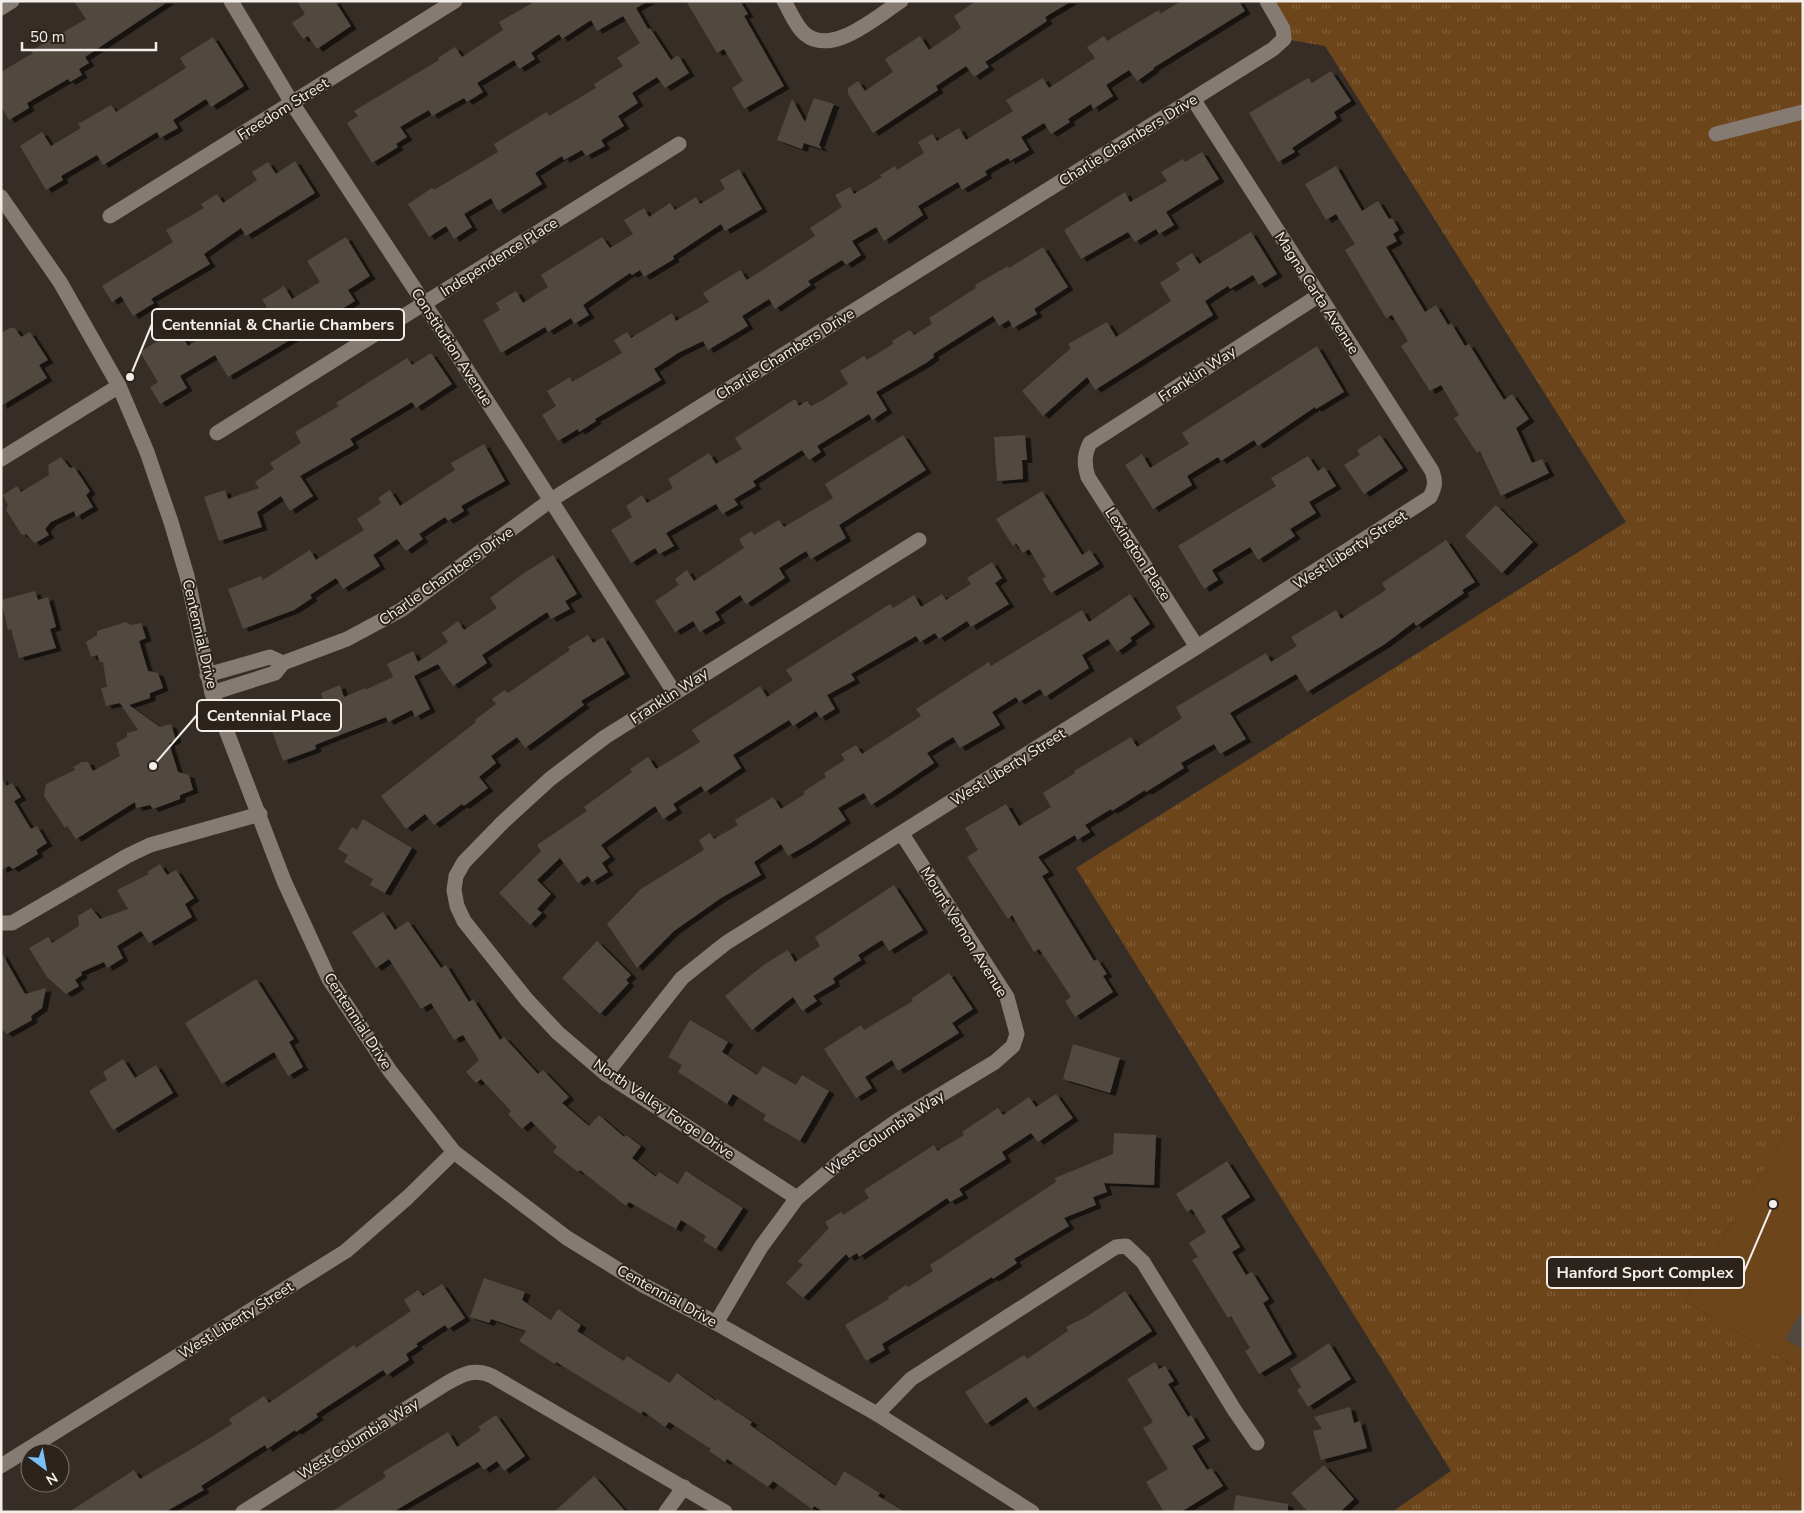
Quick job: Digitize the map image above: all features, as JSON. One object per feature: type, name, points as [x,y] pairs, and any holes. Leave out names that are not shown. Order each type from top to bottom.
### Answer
[{"type":"street","points":[[1,8],[12,1]]},
{"type":"street","name":"Constitution Avenue","points":[[231,1],[292,103],[424,303],[674,692]]},
{"type":"street","name":"Freedom Street","points":[[110,216],[455,1]]},
{"type":"street","points":[[784,1],[804,34],[821,42],[840,40],[901,1]]},
{"type":"street","name":"Charlie Chambers Drive","points":[[212,692],[275,673],[283,662],[347,638],[401,610],[551,500],[1193,99],[1284,39],[1283,29],[1267,1]]},
{"type":"street","name":"Magna Carta Avenue","points":[[1193,99],[1432,471],[1435,481],[1434,489]]},
{"type":"street","points":[[1716,134],[1803,112]]},
{"type":"street","name":"Independence Place","points":[[217,433],[679,144]]},
{"type":"street","name":"Centennial Drive","points":[[1,197],[60,282],[119,386],[147,452],[171,522],[187,576],[212,692],[284,881],[329,979],[390,1071],[454,1152],[567,1238],[643,1285],[716,1323],[877,1414],[1032,1512]]},
{"type":"street","name":"Franklin Way","points":[[1084,459],[1090,443],[1318,296]]},
{"type":"street","points":[[1,459],[119,386]]},
{"type":"street","name":"Lexington Place","points":[[1084,459],[1088,477],[1197,647]]},
{"type":"street","name":"West Liberty Street","points":[[606,1074],[682,978],[726,943],[902,834],[1424,503],[1434,489]]},
{"type":"street","name":"Franklin Way","points":[[454,890],[456,876],[464,862],[550,779],[605,737],[919,540]]},
{"type":"street","name":"Charlie Chambers Drive","points":[[207,675],[270,657],[283,662]]},
{"type":"street","points":[[1,922],[12,923],[127,856],[150,845],[260,814]]},
{"type":"street","name":"Mount Vernon Avenue","points":[[902,834],[1007,997],[1017,1034]]},
{"type":"street","name":"North Valley Forge Drive","points":[[454,890],[457,906],[464,921],[490,955],[558,1033],[606,1074],[797,1198]]},
{"type":"street","name":"West Columbia Way","points":[[716,1323],[761,1247],[797,1198],[842,1159],[898,1121],[995,1062],[1013,1046],[1017,1034]]},
{"type":"street","name":"West Liberty Street","points":[[1,1466],[346,1250],[408,1198],[454,1152]]},
{"type":"street","points":[[877,1414],[911,1379],[1108,1252],[1126,1246],[1143,1262],[1235,1411],[1257,1443]]},
{"type":"street","name":"West Columbia Way","points":[[243,1512],[447,1383],[462,1374],[474,1371],[492,1376],[684,1487]]},
{"type":"street","points":[[666,1512],[684,1487],[725,1512]]},
{"type":"green space","points":[[1267,1],[1803,1],[1803,649],[1795,654],[1803,673],[1803,1106],[1685,1301],[1803,1371],[1803,1429],[1775,1475],[1803,1492],[1803,1512],[1392,1512],[1451,1471],[1076,868],[1626,522],[1325,46],[1284,39]]},
{"type":"green space","points":[[1803,649],[1803,673],[1795,654]]},
{"type":"green space","points":[[1803,1106],[1803,1371],[1685,1301]]},
{"type":"green space","points":[[1803,1429],[1803,1492],[1774,1475]]},
{"type":"building","points":[[74,1],[169,1],[85,57],[89,63],[79,69],[82,75],[70,82],[68,79],[27,103],[29,108],[9,120],[1,106],[1,72],[33,53],[31,51],[86,19]]},
{"type":"building","points":[[297,1],[335,1],[351,26],[317,49],[308,36],[303,39],[292,23],[305,14]]},
{"type":"building","points":[[536,1],[649,1],[636,8],[648,29],[650,28],[671,60],[678,55],[689,73],[665,88],[657,77],[632,93],[638,103],[618,116],[624,126],[601,140],[605,146],[586,156],[582,150],[564,160],[562,156],[535,173],[542,184],[498,211],[491,198],[464,214],[472,227],[454,239],[446,226],[429,237],[408,204],[432,188],[434,190],[498,152],[494,144],[547,112],[549,116],[596,88],[594,84],[623,66],[617,58],[640,43],[623,16],[597,31],[591,20],[562,39],[559,34],[531,53],[535,59],[519,69],[514,60],[477,83],[483,92],[467,102],[464,98],[432,116],[429,110],[400,127],[407,137],[396,144],[398,147],[372,163],[347,123],[358,116],[354,111],[439,60],[438,58],[455,47],[462,57],[503,30],[499,22]]},
{"type":"building","points":[[686,1],[740,1],[748,14],[744,16],[784,86],[744,109],[732,88],[743,81],[724,49],[717,53]]},
{"type":"building","points":[[976,1],[1072,1],[1045,17],[1047,21],[985,62],[989,67],[974,77],[966,66],[936,86],[938,90],[873,133],[848,94],[848,88],[858,81],[865,91],[893,72],[885,59],[920,36],[929,50],[961,28],[954,16]]},
{"type":"building","points":[[1181,1],[1239,1],[1245,11],[1153,68],[1137,81],[1129,70],[1106,85],[1113,96],[1093,109],[1091,104],[1068,119],[1070,122],[1051,134],[1044,123],[1021,137],[1029,150],[1010,161],[1008,158],[985,171],[987,175],[962,190],[958,182],[918,206],[923,215],[884,241],[876,227],[852,241],[861,255],[846,265],[842,260],[808,281],[811,285],[775,309],[769,299],[742,316],[748,326],[708,350],[703,341],[678,353],[654,369],[661,380],[595,419],[596,421],[579,432],[578,429],[558,441],[542,415],[556,406],[547,391],[570,377],[572,382],[622,353],[614,340],[627,332],[631,338],[672,313],[676,321],[709,302],[703,293],[740,270],[747,280],[815,236],[810,228],[842,207],[835,195],[850,187],[854,194],[882,177],[880,175],[895,166],[897,170],[924,153],[918,142],[932,134],[937,141],[959,128],[966,140],[1013,111],[1006,100],[1043,78],[1049,88],[1095,58],[1087,47],[1104,36],[1107,41],[1159,10],[1160,14]]},
{"type":"building","points":[[213,37],[244,86],[211,107],[206,99],[173,120],[178,128],[160,138],[157,132],[103,165],[97,155],[61,176],[63,180],[46,190],[20,146],[42,132],[51,146],[81,128],[78,124],[111,105],[116,112],[186,68],[180,58]]},
{"type":"building","points":[[1331,71],[1351,101],[1334,112],[1337,118],[1292,148],[1295,152],[1278,162],[1249,113],[1308,78],[1312,83]]},
{"type":"building","points":[[814,98],[834,104],[819,145],[822,149],[804,143],[802,149],[777,140],[792,99],[805,122]]},
{"type":"building","points":[[1202,152],[1219,179],[1166,212],[1174,225],[1159,234],[1156,229],[1135,242],[1128,232],[1081,259],[1064,230],[1125,192],[1130,202],[1167,181],[1161,172],[1183,159],[1185,162]]},
{"type":"building","points":[[295,161],[315,193],[246,236],[241,228],[204,254],[210,264],[151,299],[154,303],[133,316],[121,296],[112,302],[102,286],[173,242],[166,230],[204,208],[201,204],[217,194],[223,203],[257,180],[252,172],[268,162],[276,174]]},
{"type":"building","points":[[1336,166],[1362,211],[1378,201],[1389,219],[1392,218],[1399,230],[1393,234],[1397,241],[1386,247],[1425,312],[1436,305],[1448,325],[1451,323],[1465,346],[1469,344],[1504,400],[1512,394],[1529,419],[1516,428],[1532,463],[1542,459],[1549,473],[1501,496],[1480,451],[1477,453],[1454,418],[1459,415],[1441,385],[1430,391],[1401,346],[1408,341],[1392,315],[1386,318],[1345,250],[1355,244],[1336,214],[1326,220],[1305,184]]},
{"type":"building","points":[[739,169],[762,209],[725,231],[721,224],[673,256],[674,259],[644,277],[640,270],[632,275],[630,273],[583,305],[589,315],[574,324],[571,318],[548,332],[545,327],[501,353],[483,320],[500,310],[496,303],[516,291],[523,303],[548,287],[541,275],[602,237],[610,248],[633,234],[624,220],[644,208],[649,217],[670,203],[675,210],[696,197],[700,204],[725,189],[720,180]]},
{"type":"building","points":[[1251,232],[1277,274],[1259,285],[1253,275],[1230,289],[1228,286],[1205,301],[1213,315],[1095,390],[1087,377],[1043,416],[1022,391],[1071,348],[1068,344],[1107,322],[1116,337],[1171,301],[1160,283],[1180,270],[1176,263],[1192,253],[1199,264]]},
{"type":"building","points":[[346,237],[370,276],[348,290],[355,301],[228,377],[215,355],[180,376],[187,388],[160,404],[150,387],[158,382],[140,352],[178,329],[188,346],[229,320],[234,327],[267,307],[262,300],[284,286],[292,299],[320,282],[307,261]]},
{"type":"building","points":[[1043,247],[1068,287],[1034,309],[1037,314],[1013,328],[1009,320],[999,326],[993,316],[933,354],[934,357],[926,363],[876,392],[887,410],[872,420],[869,414],[817,446],[821,452],[809,460],[802,450],[753,481],[756,486],[734,499],[738,505],[722,514],[716,504],[666,533],[674,546],[659,554],[655,548],[631,563],[611,530],[632,517],[626,506],[642,495],[647,503],[673,488],[668,479],[709,453],[716,464],[742,449],[735,438],[795,399],[799,406],[807,401],[811,406],[823,400],[848,384],[840,371],[864,356],[867,360],[893,344],[892,341],[910,330],[914,335],[932,324],[929,318],[976,288],[975,285],[1008,266],[1009,268]]},
{"type":"building","points":[[10,328],[15,328],[21,337],[30,332],[48,360],[39,365],[47,378],[1,406],[1,333]]},
{"type":"building","points":[[1317,346],[1344,392],[1316,409],[1315,407],[1258,446],[1254,440],[1221,461],[1218,457],[1187,476],[1192,485],[1153,509],[1125,465],[1142,454],[1150,468],[1189,444],[1182,433]]},
{"type":"building","points":[[431,353],[452,384],[416,408],[412,402],[350,439],[354,445],[300,476],[313,496],[290,511],[281,496],[257,512],[262,527],[219,541],[204,497],[225,490],[228,499],[259,488],[255,482],[274,469],[270,463],[301,443],[295,432],[339,406],[336,403],[407,358],[412,365]]},
{"type":"building","points":[[903,435],[926,470],[839,525],[846,538],[811,559],[806,551],[779,568],[785,578],[746,604],[740,595],[715,612],[720,620],[700,632],[693,621],[675,632],[655,601],[679,585],[675,579],[687,570],[694,581],[744,548],[739,539],[752,531],[754,535],[779,520],[784,527],[833,498],[825,484]]},
{"type":"building","points":[[1025,435],[1027,460],[1022,460],[1023,479],[997,481],[994,437]]},
{"type":"building","points":[[1380,435],[1403,468],[1364,494],[1344,465],[1360,455],[1357,450]]},
{"type":"building","points":[[484,444],[505,481],[461,506],[464,511],[448,521],[445,517],[419,534],[423,539],[406,551],[397,539],[373,555],[380,566],[343,589],[336,578],[310,595],[312,598],[294,610],[243,629],[228,589],[261,576],[263,580],[310,550],[316,560],[364,530],[357,519],[381,503],[378,498],[390,490],[400,506],[455,470],[451,463]]},
{"type":"building","points":[[1308,456],[1318,471],[1324,467],[1336,486],[1309,502],[1316,513],[1290,529],[1295,536],[1258,560],[1250,547],[1212,570],[1218,580],[1204,589],[1178,546],[1276,486],[1271,478]]},
{"type":"building","points":[[61,457],[70,468],[74,467],[90,491],[86,495],[93,507],[76,517],[74,511],[51,522],[45,529],[49,535],[35,543],[26,534],[22,535],[6,510],[8,505],[3,495],[17,486],[21,492],[49,475],[48,465]]},
{"type":"building","points":[[1042,491],[1082,555],[1090,550],[1099,564],[1051,593],[1042,579],[1046,577],[1029,549],[1023,553],[1016,543],[1013,546],[996,519]]},
{"type":"building","points":[[1496,505],[1533,542],[1502,573],[1465,536]]},
{"type":"building","points":[[1446,540],[1475,582],[1462,590],[1464,593],[1416,626],[1414,622],[1385,644],[1307,692],[1296,674],[1230,713],[1246,739],[1220,754],[1214,744],[1181,763],[1184,768],[1146,792],[1145,790],[1112,811],[1111,809],[1085,825],[1090,832],[1077,840],[1075,835],[1038,857],[1049,872],[1042,876],[1094,961],[1097,959],[1107,974],[1103,976],[1113,992],[1075,1017],[1065,1001],[1071,997],[1048,962],[1039,949],[1034,952],[1012,915],[1008,919],[967,857],[978,850],[965,828],[1006,804],[1019,826],[1051,807],[1043,793],[1075,773],[1074,771],[1131,737],[1137,747],[1182,718],[1176,707],[1266,653],[1271,662],[1297,646],[1291,637],[1336,610],[1341,619],[1386,590],[1382,583]]},
{"type":"building","points":[[553,555],[577,594],[565,601],[570,609],[551,619],[547,612],[482,655],[487,663],[453,686],[438,664],[414,676],[430,709],[415,717],[412,710],[388,722],[386,717],[315,745],[316,749],[283,761],[268,720],[323,700],[321,693],[340,685],[344,697],[393,677],[387,664],[413,651],[418,662],[448,642],[442,633],[458,621],[464,630],[497,608],[490,598]]},
{"type":"building","points":[[992,562],[1002,578],[995,583],[1009,604],[971,627],[967,621],[939,639],[935,633],[920,642],[916,636],[851,674],[855,680],[827,695],[835,709],[820,718],[816,711],[793,726],[789,720],[733,755],[741,768],[705,792],[701,786],[673,804],[677,810],[663,819],[655,806],[601,845],[610,857],[602,863],[608,872],[592,882],[588,876],[578,883],[560,858],[537,880],[551,894],[537,909],[542,913],[530,925],[499,893],[541,851],[537,845],[587,811],[584,807],[632,772],[630,769],[648,757],[656,769],[700,742],[692,730],[760,686],[767,697],[793,680],[786,670],[890,604],[893,608],[914,595],[921,607],[942,594],[946,600],[971,584],[967,578]]},
{"type":"building","points":[[35,591],[38,600],[48,597],[56,627],[50,629],[56,648],[19,658],[11,629],[8,630],[1,600]]},
{"type":"building","points":[[1130,594],[1150,624],[1130,638],[1132,641],[1117,652],[1108,639],[1082,655],[1089,668],[1045,697],[1040,689],[1019,702],[1016,697],[992,712],[1000,725],[960,748],[953,737],[927,753],[934,763],[871,805],[864,793],[838,808],[846,820],[809,844],[788,856],[781,844],[754,862],[761,875],[721,898],[674,931],[637,968],[607,924],[641,889],[704,850],[699,840],[710,833],[714,839],[738,825],[735,820],[773,797],[781,809],[805,794],[803,792],[826,777],[824,773],[845,760],[841,754],[856,745],[862,754],[921,716],[916,709],[989,662],[991,666],[1082,610],[1089,622]]},
{"type":"building","points":[[126,622],[130,625],[141,623],[146,638],[139,641],[148,671],[158,673],[163,688],[150,693],[150,698],[129,705],[160,727],[171,724],[176,740],[169,743],[178,772],[189,775],[193,790],[180,795],[180,799],[153,809],[150,805],[136,808],[135,802],[76,839],[67,826],[65,828],[44,796],[46,784],[75,770],[73,767],[82,762],[88,762],[93,771],[120,756],[116,743],[127,737],[127,733],[138,730],[120,703],[106,706],[101,688],[107,687],[103,662],[100,662],[97,655],[91,657],[86,642],[97,635],[97,631]]},
{"type":"building","points":[[588,635],[593,643],[603,637],[625,674],[581,701],[584,705],[525,748],[517,737],[491,756],[496,763],[479,777],[488,788],[464,806],[462,804],[434,825],[425,814],[406,829],[381,796],[476,722],[475,720],[496,704],[492,699],[505,690],[508,693],[570,650],[568,647]]},
{"type":"building","points":[[1,777],[6,786],[12,783],[21,797],[14,801],[31,829],[37,826],[47,843],[36,850],[38,854],[13,869],[9,866],[1,870]]},
{"type":"building","points":[[363,819],[412,848],[385,893],[370,885],[373,879],[344,862],[348,855],[338,849],[352,827],[357,830]]},
{"type":"building","points":[[160,864],[167,875],[176,870],[194,898],[185,904],[192,917],[149,943],[141,931],[117,946],[123,958],[107,968],[104,962],[81,972],[82,975],[75,980],[79,986],[66,994],[47,977],[29,948],[48,937],[52,943],[79,926],[78,916],[91,908],[100,919],[128,909],[117,890],[149,874],[147,872]]},
{"type":"building","points":[[894,885],[923,930],[889,951],[882,940],[858,955],[861,960],[833,978],[835,983],[813,996],[817,1001],[802,1011],[793,997],[752,1030],[725,996],[765,964],[788,950],[795,962],[820,946],[815,937]]},
{"type":"building","points":[[383,912],[395,930],[408,921],[441,968],[446,965],[469,1002],[473,999],[500,1040],[504,1037],[538,1074],[543,1070],[569,1097],[562,1103],[589,1126],[599,1115],[624,1137],[626,1135],[641,1146],[632,1158],[656,1177],[659,1172],[678,1184],[686,1171],[743,1208],[716,1249],[703,1241],[706,1236],[681,1220],[676,1229],[629,1202],[626,1206],[580,1170],[578,1172],[553,1152],[557,1147],[531,1121],[522,1129],[508,1114],[511,1111],[481,1079],[476,1083],[466,1072],[479,1060],[463,1035],[454,1040],[431,1003],[421,1009],[389,959],[376,968],[352,932]]},
{"type":"building","points":[[597,941],[631,975],[626,980],[629,983],[600,1014],[562,978]]},
{"type":"building","points":[[1,952],[25,994],[46,988],[42,1008],[31,1016],[32,1020],[7,1034],[1,1029]]},
{"type":"building","points":[[949,973],[973,1009],[952,1023],[959,1033],[898,1071],[892,1060],[865,1077],[872,1088],[856,1098],[824,1049],[861,1025],[864,1030],[913,1001],[911,999]]},
{"type":"building","points":[[256,979],[294,1039],[289,1042],[303,1067],[288,1076],[274,1052],[222,1084],[185,1023]]},
{"type":"building","points":[[690,1020],[728,1042],[722,1052],[757,1075],[763,1066],[796,1085],[802,1075],[829,1091],[800,1141],[763,1120],[766,1115],[733,1094],[727,1104],[678,1072],[682,1065],[668,1057]]},
{"type":"building","points":[[1073,1044],[1120,1058],[1110,1093],[1063,1079]]},
{"type":"building","points":[[123,1059],[135,1078],[156,1065],[173,1093],[113,1130],[89,1091],[107,1080],[103,1072]]},
{"type":"building","points":[[1056,1094],[1073,1118],[1038,1142],[1031,1133],[1002,1152],[1006,1159],[959,1189],[963,1195],[950,1202],[947,1198],[859,1257],[857,1253],[849,1258],[846,1254],[803,1298],[786,1283],[803,1265],[798,1261],[829,1228],[825,1222],[841,1212],[843,1215],[869,1198],[864,1190],[934,1145],[937,1151],[964,1135],[962,1132],[998,1108],[1003,1115],[1029,1097],[1036,1107]]},
{"type":"building","points":[[1114,1133],[1156,1135],[1154,1185],[1104,1183],[1107,1192],[1093,1197],[1096,1205],[1064,1218],[1069,1226],[1014,1259],[1017,1263],[993,1279],[992,1277],[882,1344],[885,1350],[866,1361],[845,1325],[889,1299],[888,1297],[906,1285],[908,1287],[933,1271],[930,1265],[1056,1182],[1055,1178],[1113,1154]]},
{"type":"building","points":[[1227,1161],[1250,1197],[1221,1216],[1240,1247],[1232,1252],[1246,1275],[1252,1272],[1269,1299],[1263,1303],[1292,1354],[1259,1374],[1245,1351],[1250,1348],[1231,1316],[1228,1318],[1192,1260],[1198,1257],[1189,1243],[1206,1232],[1192,1209],[1187,1212],[1176,1194]]},
{"type":"building","points":[[484,1278],[525,1292],[522,1300],[551,1320],[558,1309],[581,1325],[577,1331],[624,1361],[627,1356],[670,1383],[677,1373],[716,1401],[717,1399],[752,1422],[750,1425],[836,1486],[844,1471],[880,1493],[878,1496],[905,1512],[824,1512],[814,1506],[812,1509],[773,1481],[768,1487],[727,1459],[725,1462],[709,1451],[711,1449],[669,1422],[665,1427],[643,1411],[641,1414],[519,1341],[526,1331],[491,1319],[489,1323],[470,1317]]},
{"type":"building","points":[[442,1284],[465,1318],[448,1329],[445,1325],[416,1344],[418,1346],[406,1354],[409,1360],[387,1375],[383,1370],[316,1414],[318,1417],[296,1432],[295,1430],[267,1449],[265,1445],[201,1486],[204,1490],[165,1512],[69,1512],[134,1470],[140,1479],[195,1447],[232,1424],[229,1419],[264,1396],[269,1403],[354,1345],[356,1348],[411,1311],[404,1300],[418,1290],[423,1296]]},
{"type":"building","points":[[1125,1291],[1152,1331],[1034,1408],[1026,1397],[986,1424],[965,1392],[1024,1355],[1027,1359],[1068,1331],[1066,1327],[1086,1317]]},
{"type":"building","points":[[1803,1309],[1803,1349],[1785,1339]]},
{"type":"building","points":[[1329,1343],[1351,1379],[1308,1407],[1297,1390],[1301,1387],[1290,1369]]},
{"type":"building","points":[[1155,1362],[1159,1369],[1165,1366],[1174,1381],[1168,1384],[1188,1417],[1191,1415],[1205,1438],[1192,1446],[1207,1470],[1211,1468],[1223,1486],[1181,1512],[1164,1512],[1146,1482],[1168,1469],[1143,1428],[1153,1422],[1127,1379]]},
{"type":"building","points":[[1350,1407],[1354,1423],[1360,1421],[1367,1448],[1321,1460],[1313,1431],[1322,1429],[1314,1417]]},
{"type":"building","points":[[496,1415],[525,1456],[504,1471],[497,1461],[484,1470],[478,1462],[393,1512],[331,1512],[386,1477],[383,1472],[448,1432],[457,1447],[481,1430],[478,1427]]},
{"type":"building","points":[[1324,1465],[1354,1499],[1340,1512],[1308,1512],[1291,1493]]},
{"type":"building","points":[[594,1476],[626,1512],[554,1512]]},
{"type":"building","points":[[1236,1495],[1288,1504],[1288,1512],[1233,1512]]},
{"type":"place","name":"Centennial & Charlie Chambers","points":[[130,377]]},
{"type":"place","name":"Centennial Place","points":[[153,766]]},
{"type":"place","name":"Hanford Sport Complex","points":[[1773,1204]]}]
